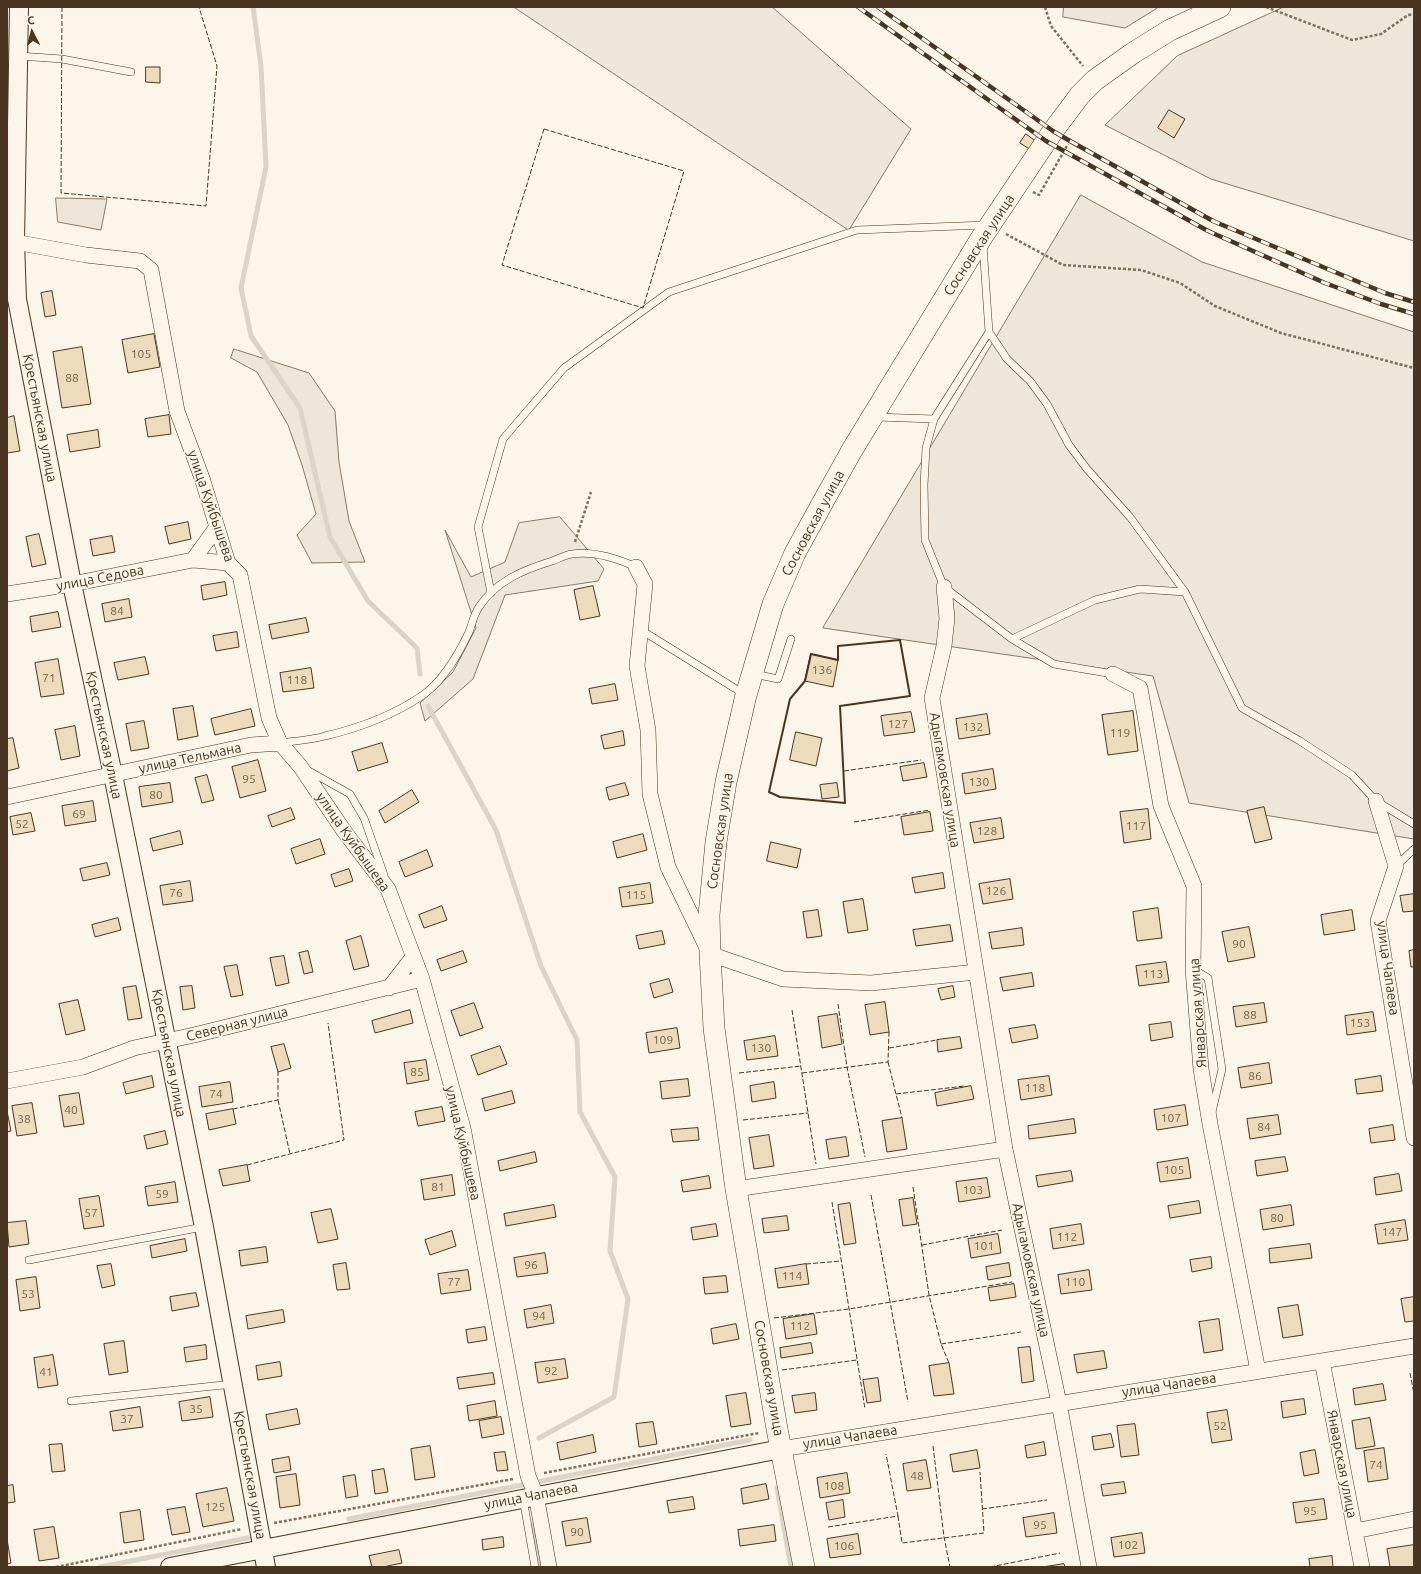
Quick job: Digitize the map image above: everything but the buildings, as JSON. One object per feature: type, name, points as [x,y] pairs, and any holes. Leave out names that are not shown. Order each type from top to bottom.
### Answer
[{"type":"main road","name":"Сосновская улица","points":[[804,1567],[779,1439],[736,1189],[714,1028],[709,915],[716,842],[726,782],[746,695],[773,604],[796,553],[852,450],[872,417],[986,231],[1049,136],[1080,95],[1095,80],[1133,53],[1170,30],[1220,7]]},
{"type":"street","name":"Крестьянская улица","points":[[19,7],[19,56],[11,271],[72,584],[113,774],[204,1227],[266,1567]]},
{"type":"street","name":"улица Куйбышева","points":[[11,241],[86,255],[140,261],[150,270],[177,411],[202,478],[228,563],[240,575],[269,718],[280,743],[300,766],[344,831],[388,889],[422,979],[462,1128],[528,1476],[530,1497],[549,1567]]},
{"type":"street","points":[[193,560],[217,527]]},
{"type":"street","name":"улица Седова","points":[[7,594],[72,584],[193,560],[228,563]]},
{"type":"street","name":"Сосновская улица","points":[[636,567],[645,584],[637,666],[648,730],[650,794],[668,867],[710,954]]},
{"type":"street","name":"Адыгамовская улица","points":[[944,587],[947,618],[944,646],[932,698],[1005,1149],[1060,1403],[1089,1567]]},
{"type":"street","name":"Январская улица","points":[[1113,674],[1140,688],[1161,806],[1194,886],[1193,969],[1201,1069],[1210,1124],[1258,1371]]},
{"type":"street","name":"улица Тельмана","points":[[7,797],[251,745],[280,743]]},
{"type":"street","points":[[1376,801],[1396,866]]},
{"type":"street","name":"улица Чапаева","points":[[1396,866],[1378,920],[1414,1138]]},
{"type":"street","points":[[710,954],[783,979],[871,984],[976,972]]},
{"type":"street","points":[[389,988],[414,957]]},
{"type":"street","name":"Северная улица","points":[[7,1081],[83,1066],[134,1048],[167,1042],[422,979]]},
{"type":"street","points":[[736,1189],[1005,1149]]},
{"type":"street","name":"улица Чапаева","points":[[170,1567],[530,1497],[779,1439],[1060,1403],[1414,1346]]},
{"type":"street","name":"Январская улица","points":[[1322,1361],[1362,1567]]},
{"type":"street","points":[[1354,1531],[1414,1519]]},
{"type":"lane","points":[[19,56],[62,59],[131,72]]},
{"type":"lane","points":[[491,593],[478,527],[503,439],[564,368],[669,292],[857,230],[986,231],[989,332],[1007,359],[1030,381],[1047,404],[1070,445],[1087,469],[1130,517],[1185,592],[1242,708],[1300,741],[1352,775],[1376,801],[1414,824]]},
{"type":"lane","points":[[989,332],[934,419],[926,448],[924,540],[944,587],[1012,639],[1054,664],[1113,674]]},
{"type":"lane","points":[[872,417],[934,419]]},
{"type":"lane","points":[[280,743],[325,736],[356,727],[390,714],[423,694],[447,672],[468,634],[478,608],[491,593],[509,578],[529,568],[571,554],[594,554],[616,558],[636,567]]},
{"type":"lane","points":[[1012,639],[1095,600],[1140,589],[1185,592]]},
{"type":"lane","points":[[641,630],[746,695]]},
{"type":"lane","points":[[752,674],[778,679],[791,639]]},
{"type":"lane","points":[[300,766],[350,794],[364,818],[388,889]]},
{"type":"lane","points":[[1396,866],[1414,849]]},
{"type":"lane","points":[[1193,969],[1208,978],[1222,1069],[1210,1124]]},
{"type":"lane","points":[[29,1260],[204,1227]]},
{"type":"lane","points":[[71,1401],[233,1384]]},
{"type":"lane","points":[[530,1497],[534,1567]]},
{"type":"path","points":[[1045,7],[1051,26],[1095,80]]},
{"type":"path","points":[[1266,7],[1352,40],[1381,34],[1408,14],[1414,14]]},
{"type":"path","points":[[986,231],[1063,265],[1141,270],[1180,283],[1215,306],[1281,333],[1414,368]]},
{"type":"path","points":[[571,554],[591,492]]},
{"type":"path","points":[[56,1567],[259,1526],[528,1476],[779,1439]]},
{"type":"shaded area","points":[[514,7],[772,7],[911,129],[849,230]]},
{"type":"shaded area","points":[[1064,7],[1159,7],[1125,28],[1063,17]]},
{"type":"shaded area","points":[[1284,7],[1414,7],[1414,241],[1211,179],[1105,125],[1177,56]]},
{"type":"shaded area","points":[[1081,195],[1202,262],[1414,332],[1414,839],[1189,803],[1153,676],[823,628]]},
{"type":"shaded area","points":[[56,198],[107,199],[101,230],[58,222]]},
{"type":"shaded area","points":[[234,349],[309,373],[335,411],[339,462],[349,521],[365,562],[312,563],[297,535],[316,514],[302,465],[288,425],[257,372],[231,358]]},
{"type":"shaded area","points":[[560,517],[604,569],[598,581],[505,595],[473,679],[425,721],[420,703],[453,672],[476,628],[445,530],[471,577],[505,562],[519,523]]},
{"type":"waterway","points":[[253,7],[261,66],[266,167],[241,288],[251,336],[300,408],[330,537],[368,601],[417,648],[420,674]]},
{"type":"waterway","points":[[428,706],[496,830],[541,966],[577,1040],[580,1112],[615,1177],[610,1251],[628,1299],[614,1397],[539,1438]]},
{"type":"waterway","points":[[349,1519],[750,1440]]},
{"type":"waterway","points":[[777,1488],[791,1567]]},
{"type":"waterway","points":[[534,1524],[541,1567]]},
{"type":"waterway","points":[[100,1567],[248,1538]]},
{"type":"railway","points":[[858,7],[1046,141],[1208,231],[1325,283],[1381,304],[1414,314]]},
{"type":"railway","points":[[878,7],[1053,131],[1213,221],[1385,293],[1414,302]]},
{"type":"fence","points":[[62,7],[61,193],[206,206],[217,66],[199,7]]},
{"type":"fence","points":[[544,129],[684,171],[643,308],[502,265],[544,129]]},
{"type":"fence","points":[[844,771],[921,760]]},
{"type":"fence","points":[[854,822],[930,810]]},
{"type":"fence","points":[[838,1004],[847,1067],[865,1157]]},
{"type":"fence","points":[[792,1010],[816,1164]]},
{"type":"fence","points":[[247,1165],[344,1140],[328,1023]]},
{"type":"fence","points":[[802,1073],[888,1062],[889,1032]]},
{"type":"fence","points":[[889,1048],[937,1040]]},
{"type":"fence","points":[[888,1062],[902,1118]]},
{"type":"fence","points":[[739,1073],[801,1066]]},
{"type":"fence","points":[[233,1109],[278,1100],[278,1072]]},
{"type":"fence","points":[[896,1094],[965,1086]]},
{"type":"fence","points":[[278,1100],[290,1154]]},
{"type":"fence","points":[[743,1120],[808,1113]]},
{"type":"fence","points":[[913,1187],[929,1295],[941,1344],[949,1363]]},
{"type":"fence","points":[[871,1195],[908,1402]]},
{"type":"fence","points":[[832,1202],[865,1409]]},
{"type":"fence","points":[[922,1245],[1002,1230]]},
{"type":"fence","points":[[806,1264],[841,1261]]},
{"type":"fence","points":[[774,1318],[849,1309],[1012,1282]]},
{"type":"fence","points":[[941,1344],[1021,1332]]},
{"type":"fence","points":[[782,1370],[857,1360]]},
{"type":"fence","points":[[1410,1373],[1414,1394]]},
{"type":"fence","points":[[933,1446],[944,1537],[950,1567]]},
{"type":"fence","points":[[828,1527],[898,1516],[886,1454]]},
{"type":"fence","points":[[898,1516],[902,1543],[984,1533],[980,1472]]},
{"type":"fence","points":[[982,1509],[1047,1500]]},
{"type":"fence","points":[[990,1567],[1060,1553]]},
{"type":"wall","points":[[900,640],[910,696],[840,706],[845,803],[780,797],[769,792],[790,699],[805,681],[811,654],[838,660],[838,646],[900,640]]}]
